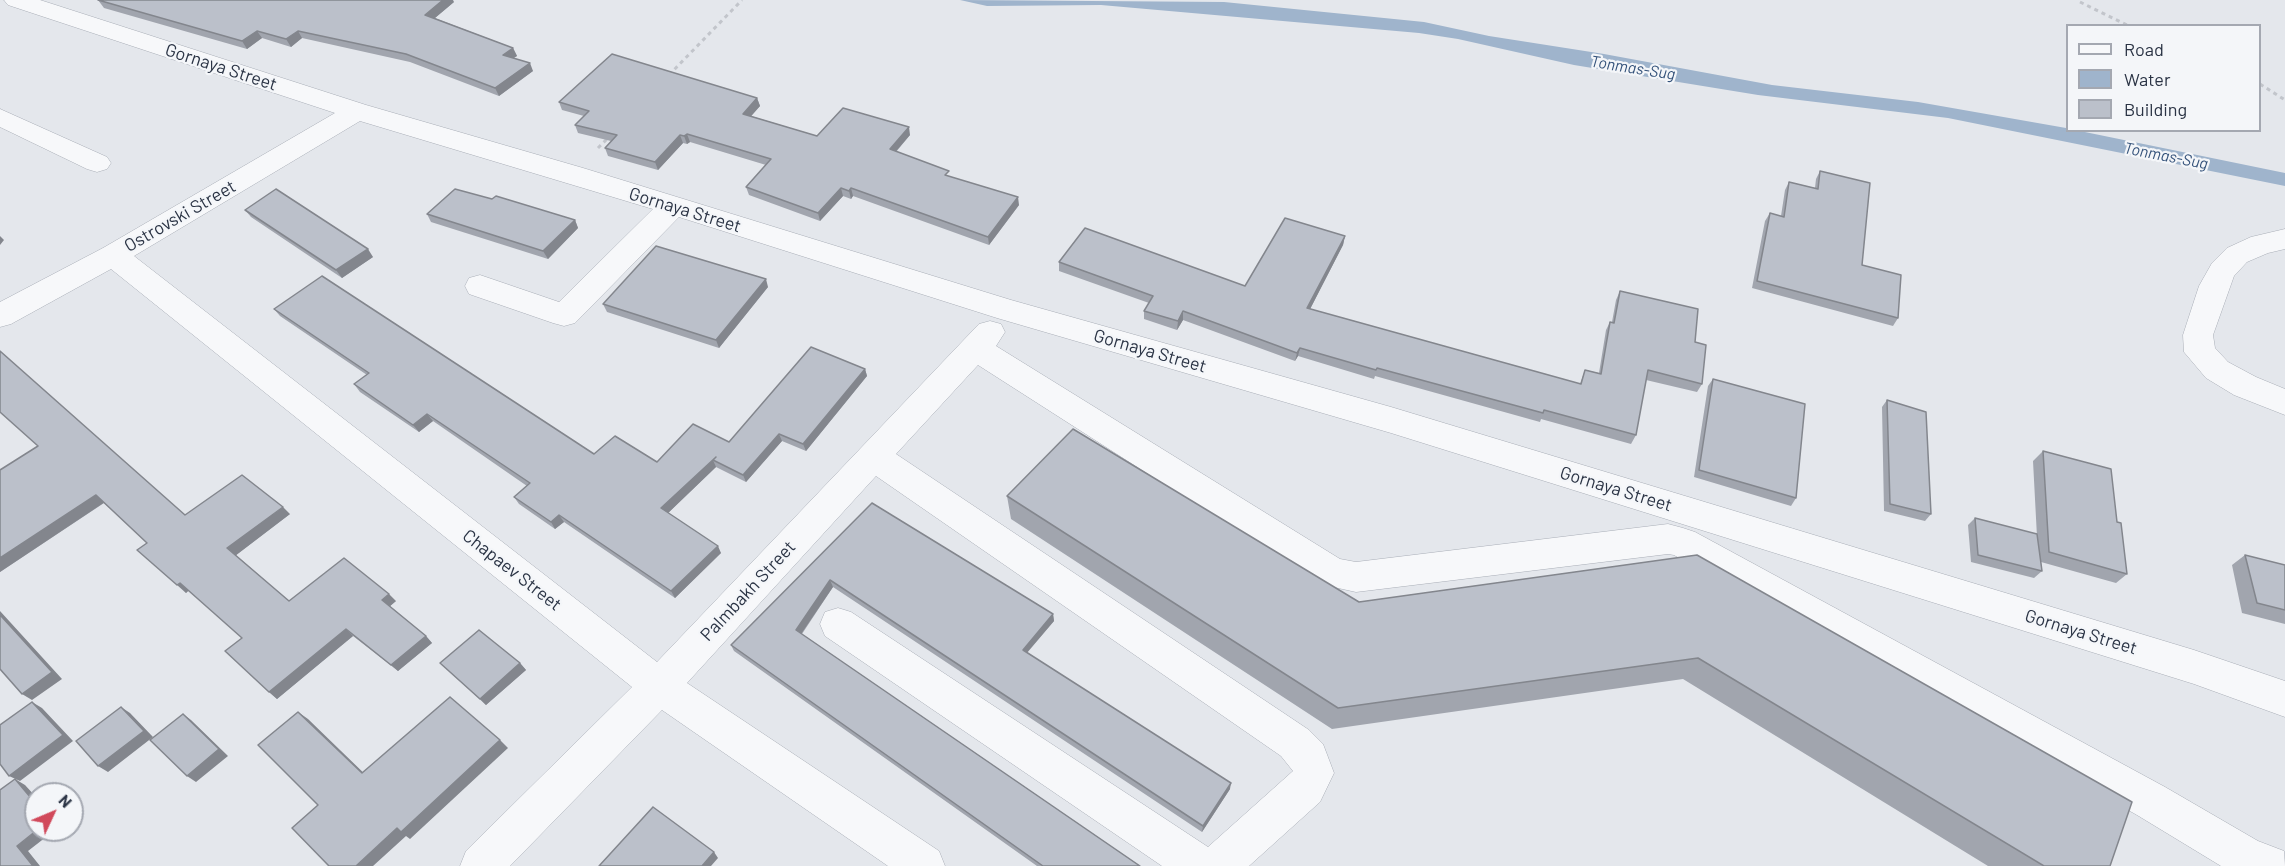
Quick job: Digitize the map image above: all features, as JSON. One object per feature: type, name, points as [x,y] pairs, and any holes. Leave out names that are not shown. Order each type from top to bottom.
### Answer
[{"type":"street","name":"Gornaya Street","points":[[16,0],[357,111],[573,174],[1008,310],[1391,420],[2194,667],[2285,699]]},
{"type":"street","name":"Ostrovski Street","points":[[0,316],[113,255],[357,111]]},
{"type":"street","points":[[0,117],[97,163]]},
{"type":"street","points":[[480,286],[564,315],[673,206]]},
{"type":"street","points":[[2285,239],[2261,244],[2237,255],[2222,270],[2214,286],[2198,335],[2200,352],[2217,369],[2245,386],[2285,402]]},
{"type":"street","name":"Chapaev Street","points":[[113,255],[658,686],[924,866]]},
{"type":"street","name":"Palmbakh Street","points":[[481,866],[658,686],[976,349],[1008,310]]},
{"type":"street","points":[[976,349],[1333,573],[1356,578],[1668,539],[1683,543],[2141,795],[2247,858],[2269,866]]},
{"type":"street","points":[[874,457],[1295,743],[1309,757],[1314,773],[1306,788],[1218,866]]},
{"type":"street","points":[[838,624],[1199,866]]},
{"type":"path","points":[[664,80],[742,0]]},
{"type":"path","points":[[2080,2],[2125,24]]},
{"type":"path","points":[[2261,85],[2285,100]]},
{"type":"path","points":[[573,174],[615,131]]},
{"type":"water","name":"Tonmas-Sug","points":[[960,0],[1224,2],[1424,22],[1489,36],[1604,54],[1772,85],[1918,102],[2066,128],[2066,132],[2085,132],[2285,173],[2285,186],[1948,118],[1758,95],[1574,65],[1458,39],[1419,33],[1101,5],[987,6]]},
{"type":"building","points":[[98,0],[443,0],[425,15],[513,48],[503,55],[530,63],[495,88],[406,54],[298,31],[286,39],[257,31],[242,41]]},
{"type":"building","points":[[612,54],[757,98],[743,114],[817,136],[843,108],[909,127],[890,149],[949,171],[945,175],[1018,197],[988,237],[851,188],[849,191],[841,188],[818,213],[746,187],[771,159],[687,134],[680,135],[655,162],[605,148],[617,135],[575,125],[589,111],[559,102]]},
{"type":"building","points":[[1820,171],[1870,183],[1862,265],[1901,275],[1898,318],[1757,281],[1770,213],[1784,217],[1789,182],[1818,189]]},
{"type":"building","points":[[276,189],[368,249],[336,270],[245,210]]},
{"type":"building","points":[[455,189],[492,199],[496,196],[575,220],[543,251],[427,214]]},
{"type":"building","points":[[1285,218],[1345,236],[1307,308],[1581,384],[1585,370],[1601,374],[1610,322],[1614,323],[1620,291],[1698,309],[1695,342],[1706,345],[1702,384],[1648,370],[1636,435],[1544,410],[1543,413],[1377,368],[1376,370],[1300,348],[1297,353],[1183,311],[1178,321],[1144,311],[1153,296],[1059,262],[1085,228],[1245,286]]},
{"type":"building","points":[[656,246],[766,279],[716,340],[603,304]]},
{"type":"building","points":[[322,276],[594,454],[615,436],[657,462],[693,424],[729,442],[811,347],[865,369],[803,444],[779,434],[743,475],[713,460],[716,457],[661,508],[718,546],[671,591],[559,515],[551,522],[514,497],[530,483],[427,414],[413,425],[354,384],[369,373],[274,309]]},
{"type":"building","points":[[0,351],[185,515],[242,475],[283,507],[227,548],[289,601],[344,558],[389,594],[382,600],[426,636],[391,665],[346,629],[269,692],[225,651],[242,638],[180,583],[177,585],[137,550],[147,543],[96,495],[0,558],[0,470],[38,446],[0,412]]},
{"type":"building","points":[[1713,379],[1805,404],[1796,498],[1699,470]]},
{"type":"building","points":[[1887,400],[1926,412],[1931,514],[1890,504]]},
{"type":"building","points":[[1073,429],[1359,602],[1697,555],[2132,802],[2110,866],[2044,866],[1698,658],[1338,708],[1007,496]]},
{"type":"building","points":[[2043,451],[2111,469],[2117,522],[2121,523],[2127,574],[2049,552]]},
{"type":"building","points":[[872,503],[1053,614],[1023,650],[1231,783],[1203,826],[830,580],[796,630],[1140,866],[1043,866],[731,645]]},
{"type":"building","points":[[1975,518],[2037,534],[2042,571],[1978,555]]},
{"type":"building","points":[[2245,555],[2285,565],[2285,610],[2257,603]]},
{"type":"building","points":[[0,615],[52,672],[22,694],[0,669]]},
{"type":"building","points":[[479,630],[520,663],[480,699],[440,663]]},
{"type":"building","points":[[450,697],[500,740],[401,832],[397,828],[356,866],[329,866],[292,828],[318,805],[258,745],[298,712],[362,773]]},
{"type":"building","points":[[32,702],[63,735],[9,776],[0,764],[0,725]]},
{"type":"building","points":[[121,707],[144,731],[98,766],[76,741]]},
{"type":"building","points":[[183,714],[219,749],[187,776],[150,740]]},
{"type":"building","points":[[15,779],[24,790],[24,840],[17,846],[33,866],[0,866],[0,790]]},
{"type":"building","points":[[653,807],[714,852],[702,866],[599,866]]}]
